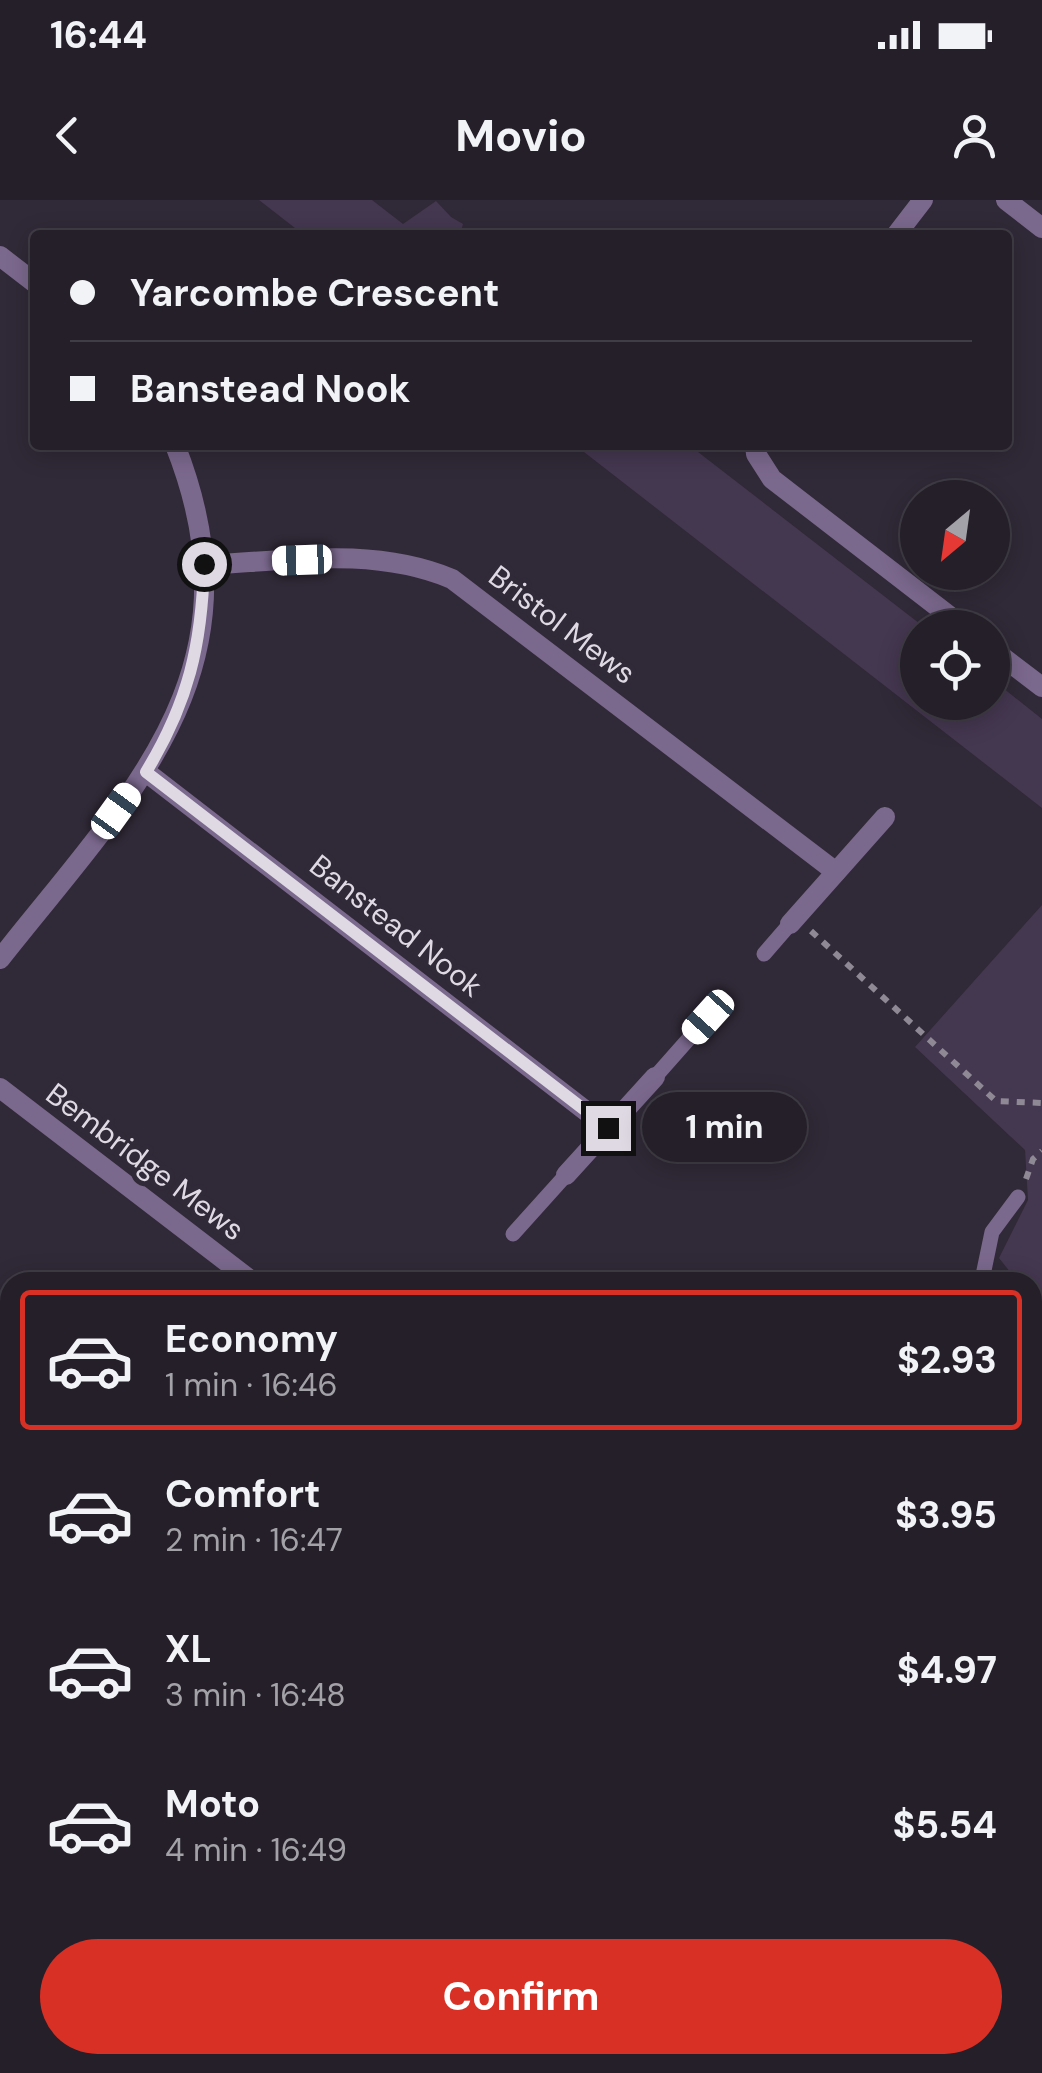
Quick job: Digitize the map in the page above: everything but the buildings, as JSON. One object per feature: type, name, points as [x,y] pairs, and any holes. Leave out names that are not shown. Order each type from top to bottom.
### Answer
[{"type":"street","points":[[900,230],[923,200]]},
{"type":"street","points":[[1006,200],[1042,228]]},
{"type":"street","points":[[0,256],[30,278]]},
{"type":"street","points":[[0,959],[146,772],[190,682],[201,622],[204,564],[190,482],[177,450]]},
{"type":"street","points":[[756,450],[772,479],[942,610]]},
{"type":"street","name":"Bristol Mews","points":[[204,564],[367,558],[423,566],[452,579],[836,872]]},
{"type":"street","points":[[1010,663],[1042,687]]},
{"type":"street","name":"Banstead Nook","points":[[146,772],[608,1128]]},
{"type":"street","points":[[793,920],[885,817]]},
{"type":"street","points":[[566,1175],[655,1077]]},
{"type":"street","name":"Bembridge Mews","points":[[0,1088],[241,1272]]},
{"type":"lane","points":[[764,954],[793,920]]},
{"type":"lane","points":[[655,1077],[708,1017]]},
{"type":"lane","points":[[513,1234],[566,1175]]},
{"type":"lane","points":[[981,1272],[992,1232],[1018,1198]]},
{"type":"path","points":[[793,920],[996,1101],[1042,1103]]},
{"type":"path","points":[[1018,1198],[1033,1159],[1042,1151]]},
{"type":"shaded area","points":[[259,200],[372,200],[403,224],[436,201],[463,224],[461,230],[298,230]]},
{"type":"shaded area","points":[[581,450],[695,450],[902,610],[900,698]]},
{"type":"shaded area","points":[[1010,694],[1042,719],[1042,808],[929,720],[1010,720]]},
{"type":"shaded area","points":[[1042,905],[1042,1272],[1010,1272],[999,1258],[1028,1200],[1025,1150],[915,1047]]},
{"type":"route","points":[[204,564],[199,640],[190,682],[146,772],[608,1128]]}]
